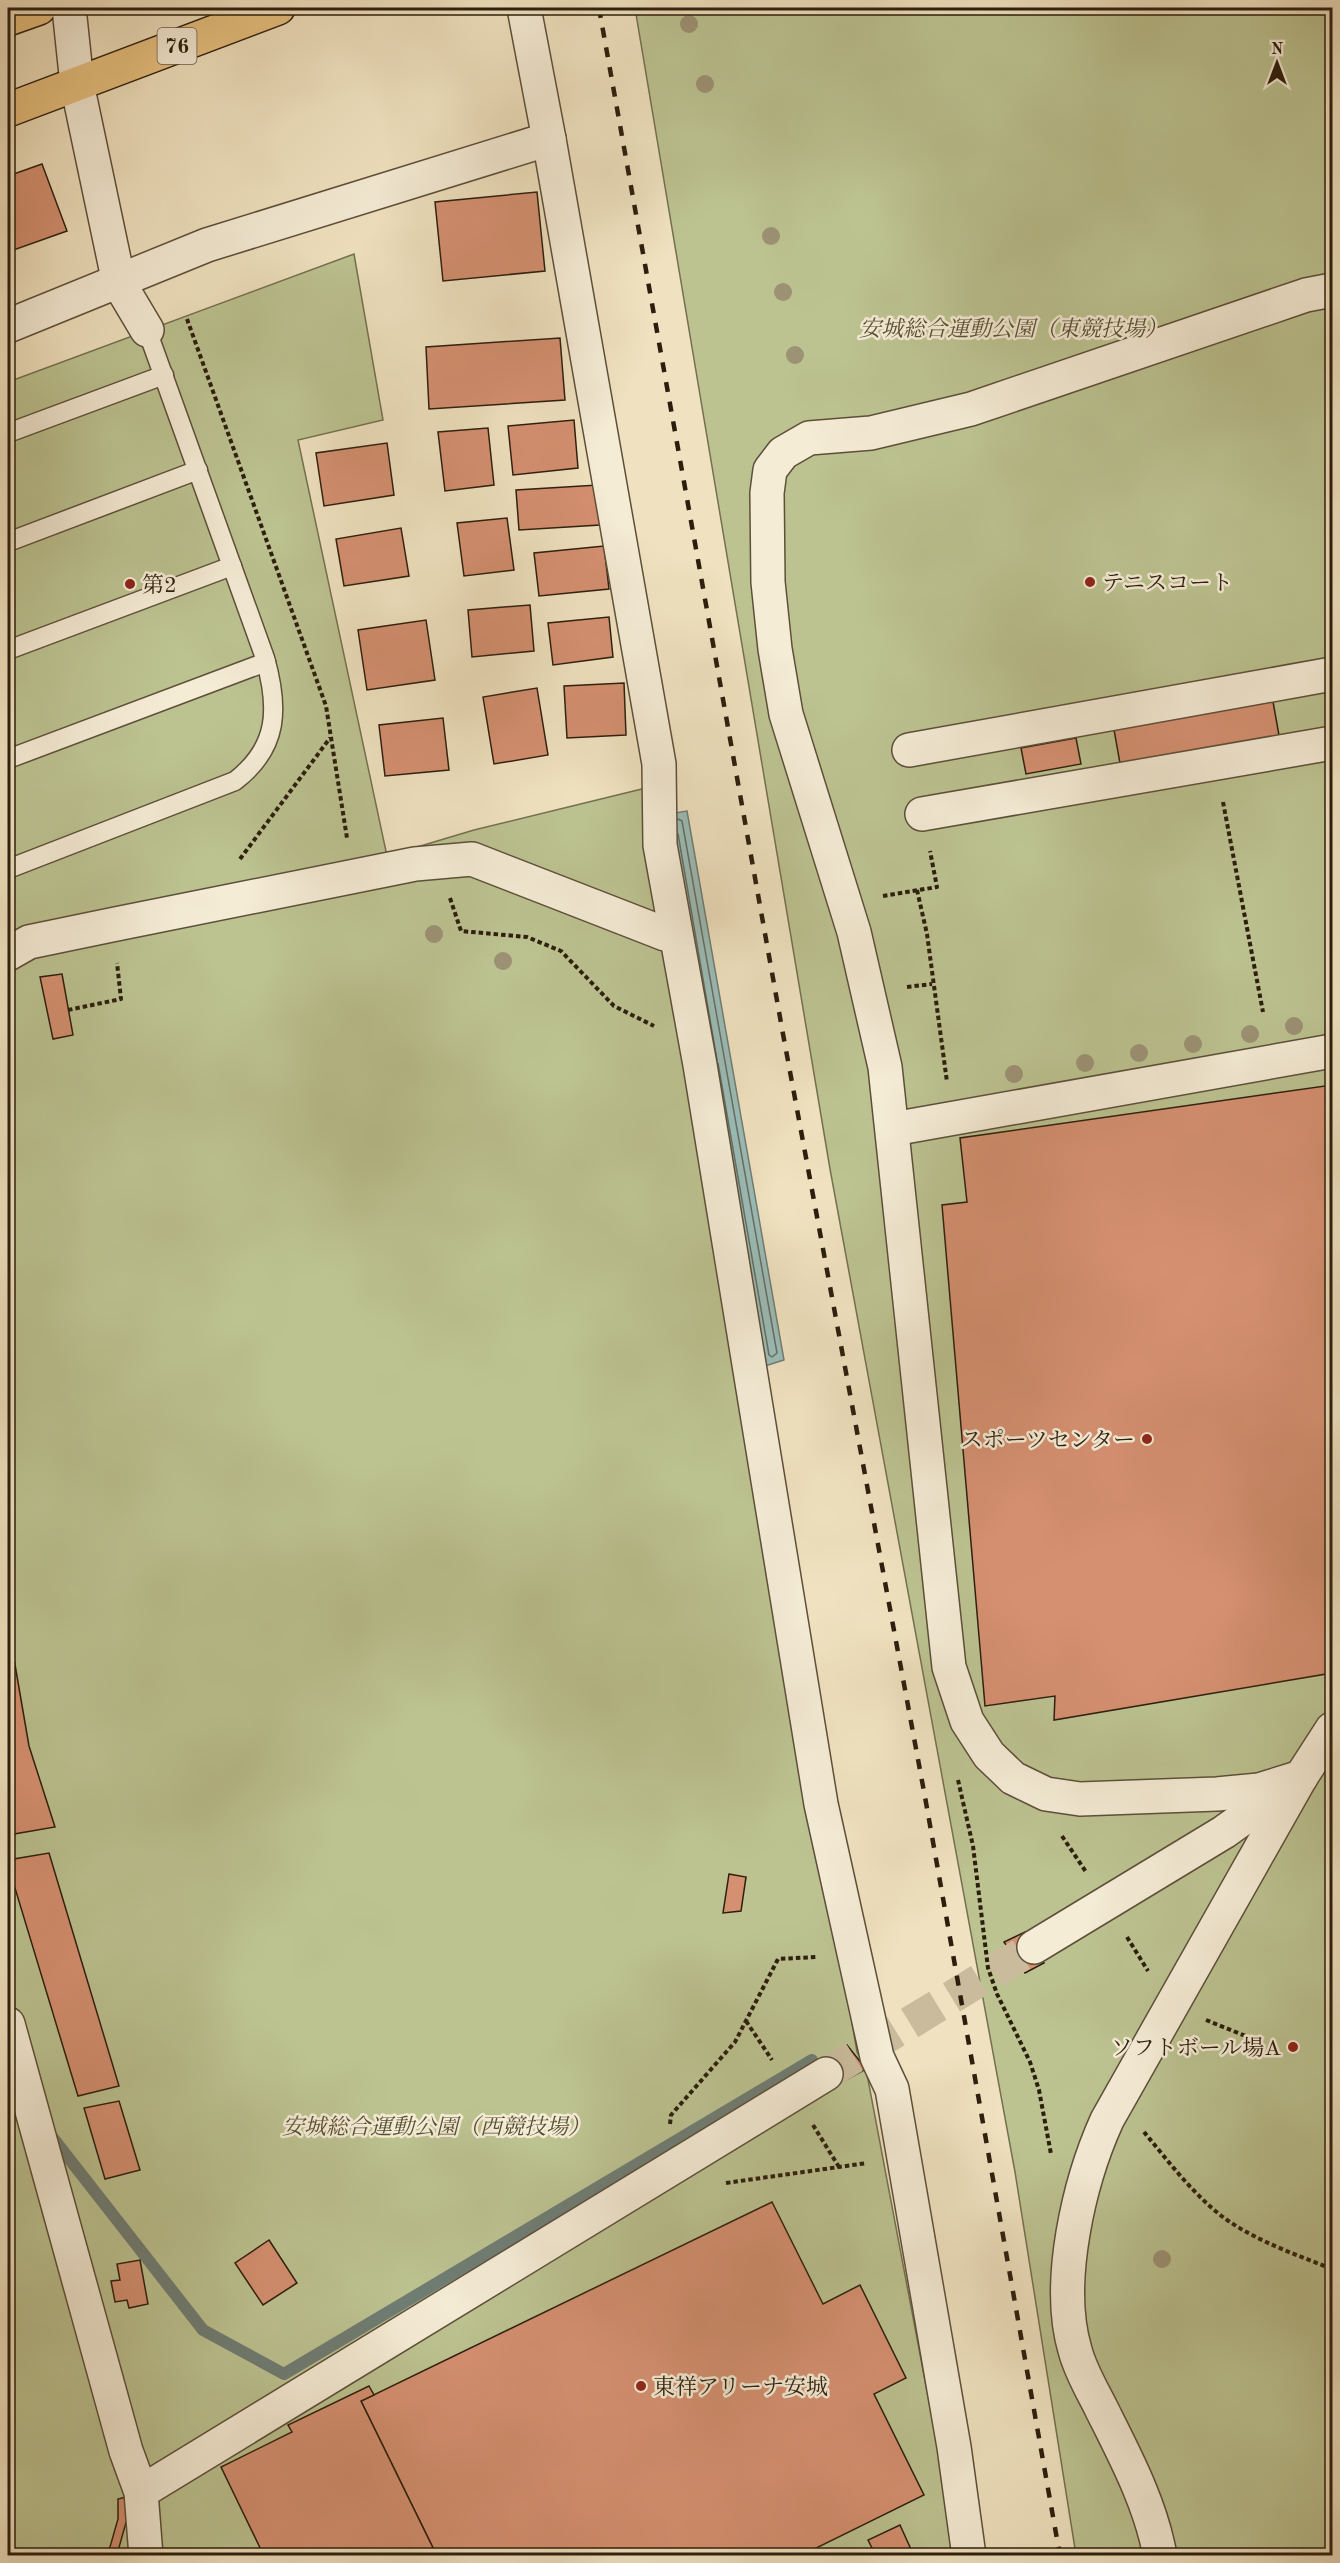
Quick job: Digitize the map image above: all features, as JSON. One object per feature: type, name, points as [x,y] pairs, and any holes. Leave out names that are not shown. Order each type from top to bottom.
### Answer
[{"type":"main road","points":[[8,19],[39,8]]},
{"type":"main road","name":"76","points":[[8,110],[278,8]]},
{"type":"street","points":[[69,8],[76,84],[119,283],[147,330]]},
{"type":"street","points":[[524,8],[659,764],[660,845],[700,1065],[821,1804],[877,2057],[892,2089],[954,2447],[969,2556]]},
{"type":"street","points":[[8,326],[119,283],[207,245],[549,139]]},
{"type":"street","points":[[1301,1777],[1259,1790],[1217,1794],[1080,1799],[1046,1794],[1012,1778],[989,1755],[967,1721],[949,1667],[885,1067],[854,932],[786,714],[775,649],[768,582],[767,493],[770,470],[783,453],[809,438],[871,433],[971,409],[1306,295],[1332,290]]},
{"type":"street","points":[[909,750],[1332,674]]},
{"type":"street","points":[[922,814],[1332,743]]},
{"type":"street","points":[[8,954],[29,942],[415,864],[472,859],[665,934]]},
{"type":"street","points":[[893,1129],[1332,1051]]},
{"type":"street","points":[[1160,2556],[1141,2495],[1074,2350],[1068,2307],[1068,2262],[1083,2185],[1093,2150],[1118,2098],[1301,1777],[1332,1729]]},
{"type":"street","points":[[1034,1947],[1224,1832],[1301,1777]]},
{"type":"street","points":[[8,2024],[126,2451],[141,2492],[146,2556]]},
{"type":"street","points":[[141,2492],[826,2074]]},
{"type":"lane","points":[[8,869],[235,781],[252,768],[262,750],[273,720],[275,709],[266,662],[147,330]]},
{"type":"lane","points":[[8,433],[164,375]]},
{"type":"lane","points":[[8,542],[198,470]]},
{"type":"lane","points":[[8,650],[232,566]]},
{"type":"lane","points":[[8,759],[266,662]]},
{"type":"path","points":[[185,316],[326,706],[353,876]]},
{"type":"path","points":[[206,906],[331,737]]},
{"type":"path","points":[[1215,763],[1263,1012]]},
{"type":"path","points":[[844,903],[937,887]]},
{"type":"path","points":[[446,890],[462,931],[527,937],[561,951],[614,1006],[663,1030]]},
{"type":"path","points":[[917,890],[927,934],[932,984],[942,1039]]},
{"type":"path","points":[[68,1010],[121,999],[117,959]]},
{"type":"path","points":[[1123,1930],[1171,2006],[1258,2041]]},
{"type":"path","points":[[820,1957],[778,1959],[735,2042],[671,2115],[669,2129],[686,2159],[705,2184],[872,2163]]},
{"type":"path","points":[[746,2021],[779,2070]]},
{"type":"path","points":[[1118,2098],[1192,2188],[1226,2219],[1250,2234],[1332,2269]]},
{"type":"path","points":[[812,2123],[839,2167]]},
{"type":"green space","name":"安城総合運動公園（東競技場）","points":[[635,8],[1332,8],[1332,2555],[1076,2555],[1015,2172],[830,1169]]},
{"type":"green space","name":"安城総合運動公園（西競技場）","points":[[354,254],[383,420],[298,440],[387,856],[474,830],[646,788],[720,1250],[857,2052],[866,2069],[958,2555],[8,2556],[8,382]]},
{"type":"water","points":[[687,811],[784,1360],[765,1366],[668,814]]},
{"type":"building","points":[[42,164],[67,231],[8,252],[8,176]]},
{"type":"building","points":[[537,192],[545,271],[443,281],[435,202]]},
{"type":"building","points":[[560,338],[565,400],[429,409],[426,347]]},
{"type":"building","points":[[574,420],[578,468],[513,475],[508,426]]},
{"type":"building","points":[[488,428],[494,485],[445,491],[438,432]]},
{"type":"building","points":[[387,443],[394,495],[324,506],[316,453]]},
{"type":"building","points":[[598,485],[600,525],[519,530],[516,490]]},
{"type":"building","points":[[507,518],[514,570],[464,576],[457,523]]},
{"type":"building","points":[[401,528],[409,576],[344,586],[336,539]]},
{"type":"building","points":[[604,546],[609,589],[539,596],[534,553]]},
{"type":"building","points":[[530,605],[534,651],[472,657],[468,610]]},
{"type":"building","points":[[609,617],[613,657],[553,665],[548,623]]},
{"type":"building","points":[[426,620],[435,680],[367,690],[358,630]]},
{"type":"building","points":[[624,683],[626,735],[567,738],[564,686]]},
{"type":"building","points":[[537,688],[548,755],[494,764],[483,697]]},
{"type":"building","points":[[1272,696],[1280,741],[1121,769],[1113,724]]},
{"type":"building","points":[[443,718],[449,770],[385,776],[379,725]]},
{"type":"building","points":[[1076,738],[1081,764],[1026,774],[1021,748]]},
{"type":"building","points":[[62,974],[73,1035],[53,1039],[40,977]]},
{"type":"building","name":"スポーツセンター","points":[[1332,1085],[1332,1673],[1054,1720],[1055,1696],[985,1706],[942,1205],[967,1202],[960,1138]]},
{"type":"building","points":[[8,1624],[29,1746],[55,1827],[8,1835]]},
{"type":"building","points":[[49,1853],[119,2086],[78,2096],[8,1865],[8,1860]]},
{"type":"building","points":[[729,1874],[746,1877],[741,1911],[723,1913]]},
{"type":"building","points":[[1025,1932],[1044,1963],[1025,1973],[1004,1942]]},
{"type":"building","points":[[847,2045],[866,2069],[833,2087],[819,2062]]},
{"type":"building","points":[[119,2101],[140,2170],[105,2179],[84,2108]]},
{"type":"building","name":"東祥アリーナ安城","points":[[772,2202],[823,2304],[860,2285],[906,2378],[874,2394],[924,2495],[800,2556],[437,2556],[361,2401]]},
{"type":"building","points":[[269,2240],[297,2283],[263,2305],[235,2263]]},
{"type":"building","points":[[140,2260],[148,2304],[129,2308],[127,2300],[115,2302],[111,2281],[120,2280],[117,2264]]},
{"type":"building","points":[[369,2386],[374,2395],[361,2401],[437,2556],[264,2556],[221,2467],[292,2432],[288,2425]]},
{"type":"building","points":[[126,2497],[127,2519],[118,2551],[114,2556],[103,2556],[110,2547],[118,2519],[118,2499]]},
{"type":"building","points":[[900,2525],[914,2556],[876,2556],[868,2540]]},
{"type":"waterway","points":[[49,2133],[203,2330],[284,2374],[812,2060]]},
{"type":"tunnel","points":[[826,2074],[1034,1947]]},
{"type":"railway","points":[[599,8],[783,1034],[925,1797],[1060,2556]]},
{"type":"place","name":"テニスコート","points":[[1090,582]]},
{"type":"place","name":"第2","points":[[130,584]]},
{"type":"place","name":"スポーツセンター","points":[[1147,1439]]},
{"type":"place","name":"ソフトボール場A","points":[[1293,2047]]},
{"type":"place","name":"東祥アリーナ安城","points":[[641,2386]]}]
